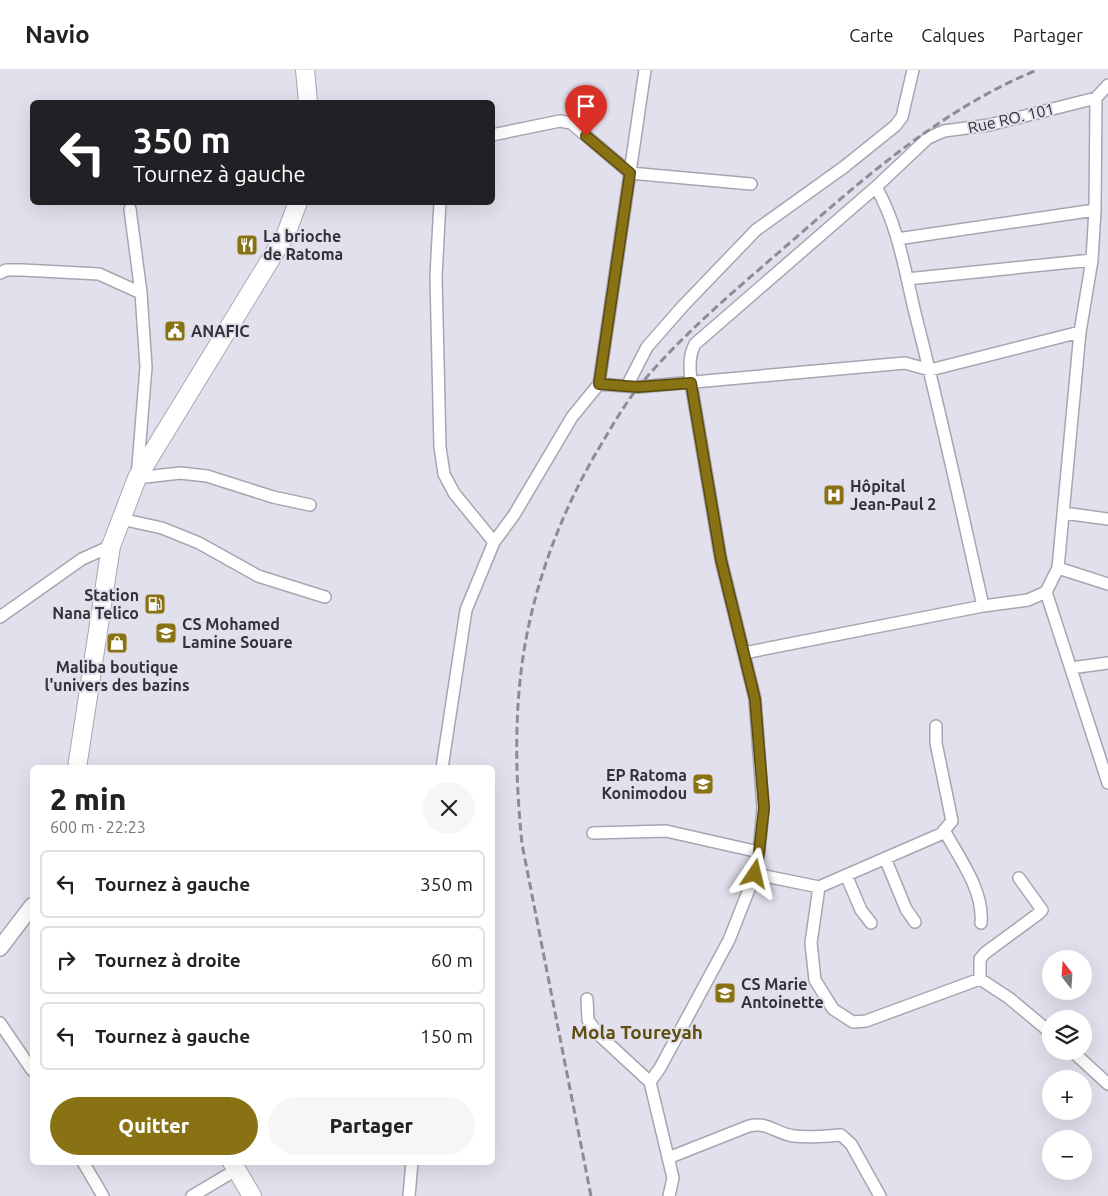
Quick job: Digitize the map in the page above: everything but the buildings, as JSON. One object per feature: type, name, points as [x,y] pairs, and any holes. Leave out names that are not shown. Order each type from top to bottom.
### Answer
[{"type":"main road","points":[[304,70],[308,100]]},
{"type":"main road","points":[[77,765],[111,546],[137,478],[286,234],[297,205]]},
{"type":"main road","points":[[234,1166],[252,1196]]},
{"type":"street","points":[[442,765],[466,610],[494,542],[514,515],[572,417],[599,384],[645,70]]},
{"type":"street","points":[[627,386],[647,347],[683,306],[756,230],[895,126],[902,117],[913,70]]},
{"type":"street","points":[[744,653],[983,606],[1028,600],[1046,592],[1058,568],[1080,332],[1092,260],[1095,210],[1096,98],[1108,85]]},
{"type":"street","name":"Rue RO. 101","points":[[650,1082],[660,1068],[729,940],[755,874],[764,808],[755,699],[721,560],[691,383],[690,352],[695,344],[876,187],[928,138],[944,131],[989,125],[1096,98]]},
{"type":"street","points":[[495,134],[560,122],[571,123],[630,173],[751,184]]},
{"type":"street","points":[[876,187],[884,200],[897,239],[930,370],[983,606]]},
{"type":"street","points":[[440,205],[436,276],[440,447],[444,474],[454,493],[494,542]]},
{"type":"street","points":[[130,208],[141,293],[146,366],[137,478],[180,473],[207,476],[273,497],[310,505]]},
{"type":"street","points":[[897,239],[1095,210]]},
{"type":"street","points":[[907,279],[1092,260]]},
{"type":"street","points":[[0,273],[6,270],[22,270],[99,274],[141,293]]},
{"type":"street","points":[[599,384],[638,387],[904,363],[930,370],[1080,332]]},
{"type":"street","points":[[1064,513],[1108,519]]},
{"type":"street","points":[[121,519],[162,528],[199,543],[258,576],[326,597]]},
{"type":"street","points":[[0,617],[82,559],[111,546]]},
{"type":"street","points":[[1058,568],[1108,584]]},
{"type":"street","points":[[1046,592],[1105,762],[1108,783]]},
{"type":"street","points":[[1071,668],[1108,663]]},
{"type":"street","points":[[755,874],[819,886],[941,834],[952,821],[936,743],[936,726]]},
{"type":"street","points":[[944,830],[966,866],[982,911],[981,923]]},
{"type":"street","points":[[593,833],[666,831],[759,852]]},
{"type":"street","points":[[885,858],[906,909],[914,922]]},
{"type":"street","points":[[846,875],[860,910],[871,923]]},
{"type":"street","points":[[980,979],[980,959],[985,953],[1042,910],[1019,878]]},
{"type":"street","points":[[819,886],[810,944],[815,980],[834,1009],[853,1022],[866,1021],[980,979]]},
{"type":"street","points":[[0,948],[30,909]]},
{"type":"street","points":[[980,979],[1009,998],[1042,1026]]},
{"type":"street","points":[[587,1000],[588,1020],[598,1034],[650,1082],[673,1178],[669,1196]]},
{"type":"street","points":[[0,1023],[30,1067]]},
{"type":"street","points":[[1082,1060],[1108,1084]]},
{"type":"street","points":[[668,1158],[759,1123],[782,1134],[795,1136],[814,1138],[841,1135],[852,1144],[880,1196]]},
{"type":"street","points":[[85,1165],[103,1196]]},
{"type":"street","points":[[409,1196],[412,1165]]},
{"type":"street","points":[[192,1196],[234,1166]]},
{"type":"railway","points":[[591,1196],[522,844],[518,799],[517,732],[522,664],[540,582],[559,528],[596,453],[628,401],[658,364],[697,325],[827,210],[912,142],[972,102],[1037,70]]},
{"type":"place","name":"La brioche de Ratoma","points":[[247,245]]},
{"type":"place","name":"ANAFIC","points":[[175,331]]},
{"type":"place","name":"Hôpital Jean-Paul 2","points":[[834,495]]},
{"type":"place","name":"Station Nana Telico","points":[[155,604]]},
{"type":"place","name":"CS Mohamed Lamine Souare","points":[[166,633]]},
{"type":"place","name":"Maliba boutique l'univers des bazins","points":[[117,643]]},
{"type":"place","name":"EP Ratoma Konimodou","points":[[703,784]]},
{"type":"place","name":"CS Marie Antoinette","points":[[725,993]]},
{"type":"district","name":"Mola Toureyah","points":[[637,1032]]},
{"type":"route","points":[[586,136],[630,173],[599,384],[638,387],[691,383],[721,560],[755,699],[764,808],[755,874]]}]
